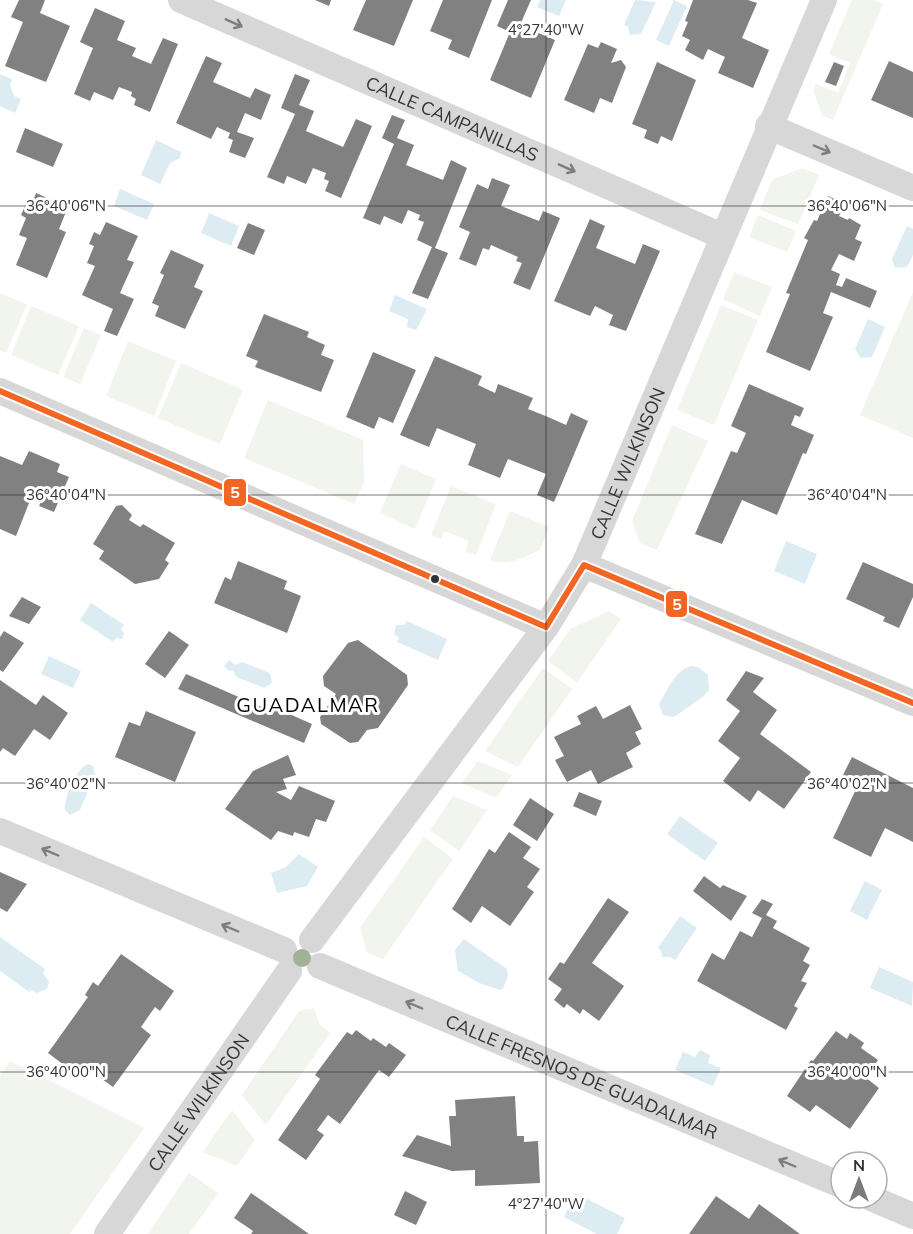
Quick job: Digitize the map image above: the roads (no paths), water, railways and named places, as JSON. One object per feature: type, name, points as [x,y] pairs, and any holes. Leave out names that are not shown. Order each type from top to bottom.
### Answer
[{"type":"street","name":"CALLE CAMPANILLAS","points":[[181,0],[722,236]]},
{"type":"street","name":"CALLE WILKINSON","points":[[312,940],[546,627],[584,565],[768,126],[824,0]]},
{"type":"street","points":[[768,126],[913,188]]},
{"type":"street","points":[[0,391],[546,627]]},
{"type":"street","points":[[584,565],[913,703]]},
{"type":"street","points":[[0,831],[287,960],[295,975],[309,976],[320,966],[322,951],[312,940],[296,939],[287,960]]},
{"type":"street","name":"CALLE WILKINSON","points":[[107,1234],[287,960]]},
{"type":"street","name":"CALLE FRESNOS DE GUADALMAR","points":[[320,966],[829,1180]]},
{"type":"street","points":[[889,1206],[913,1216]]},
{"type":"district","name":"GUADALMAR","points":[[308,704]]}]
